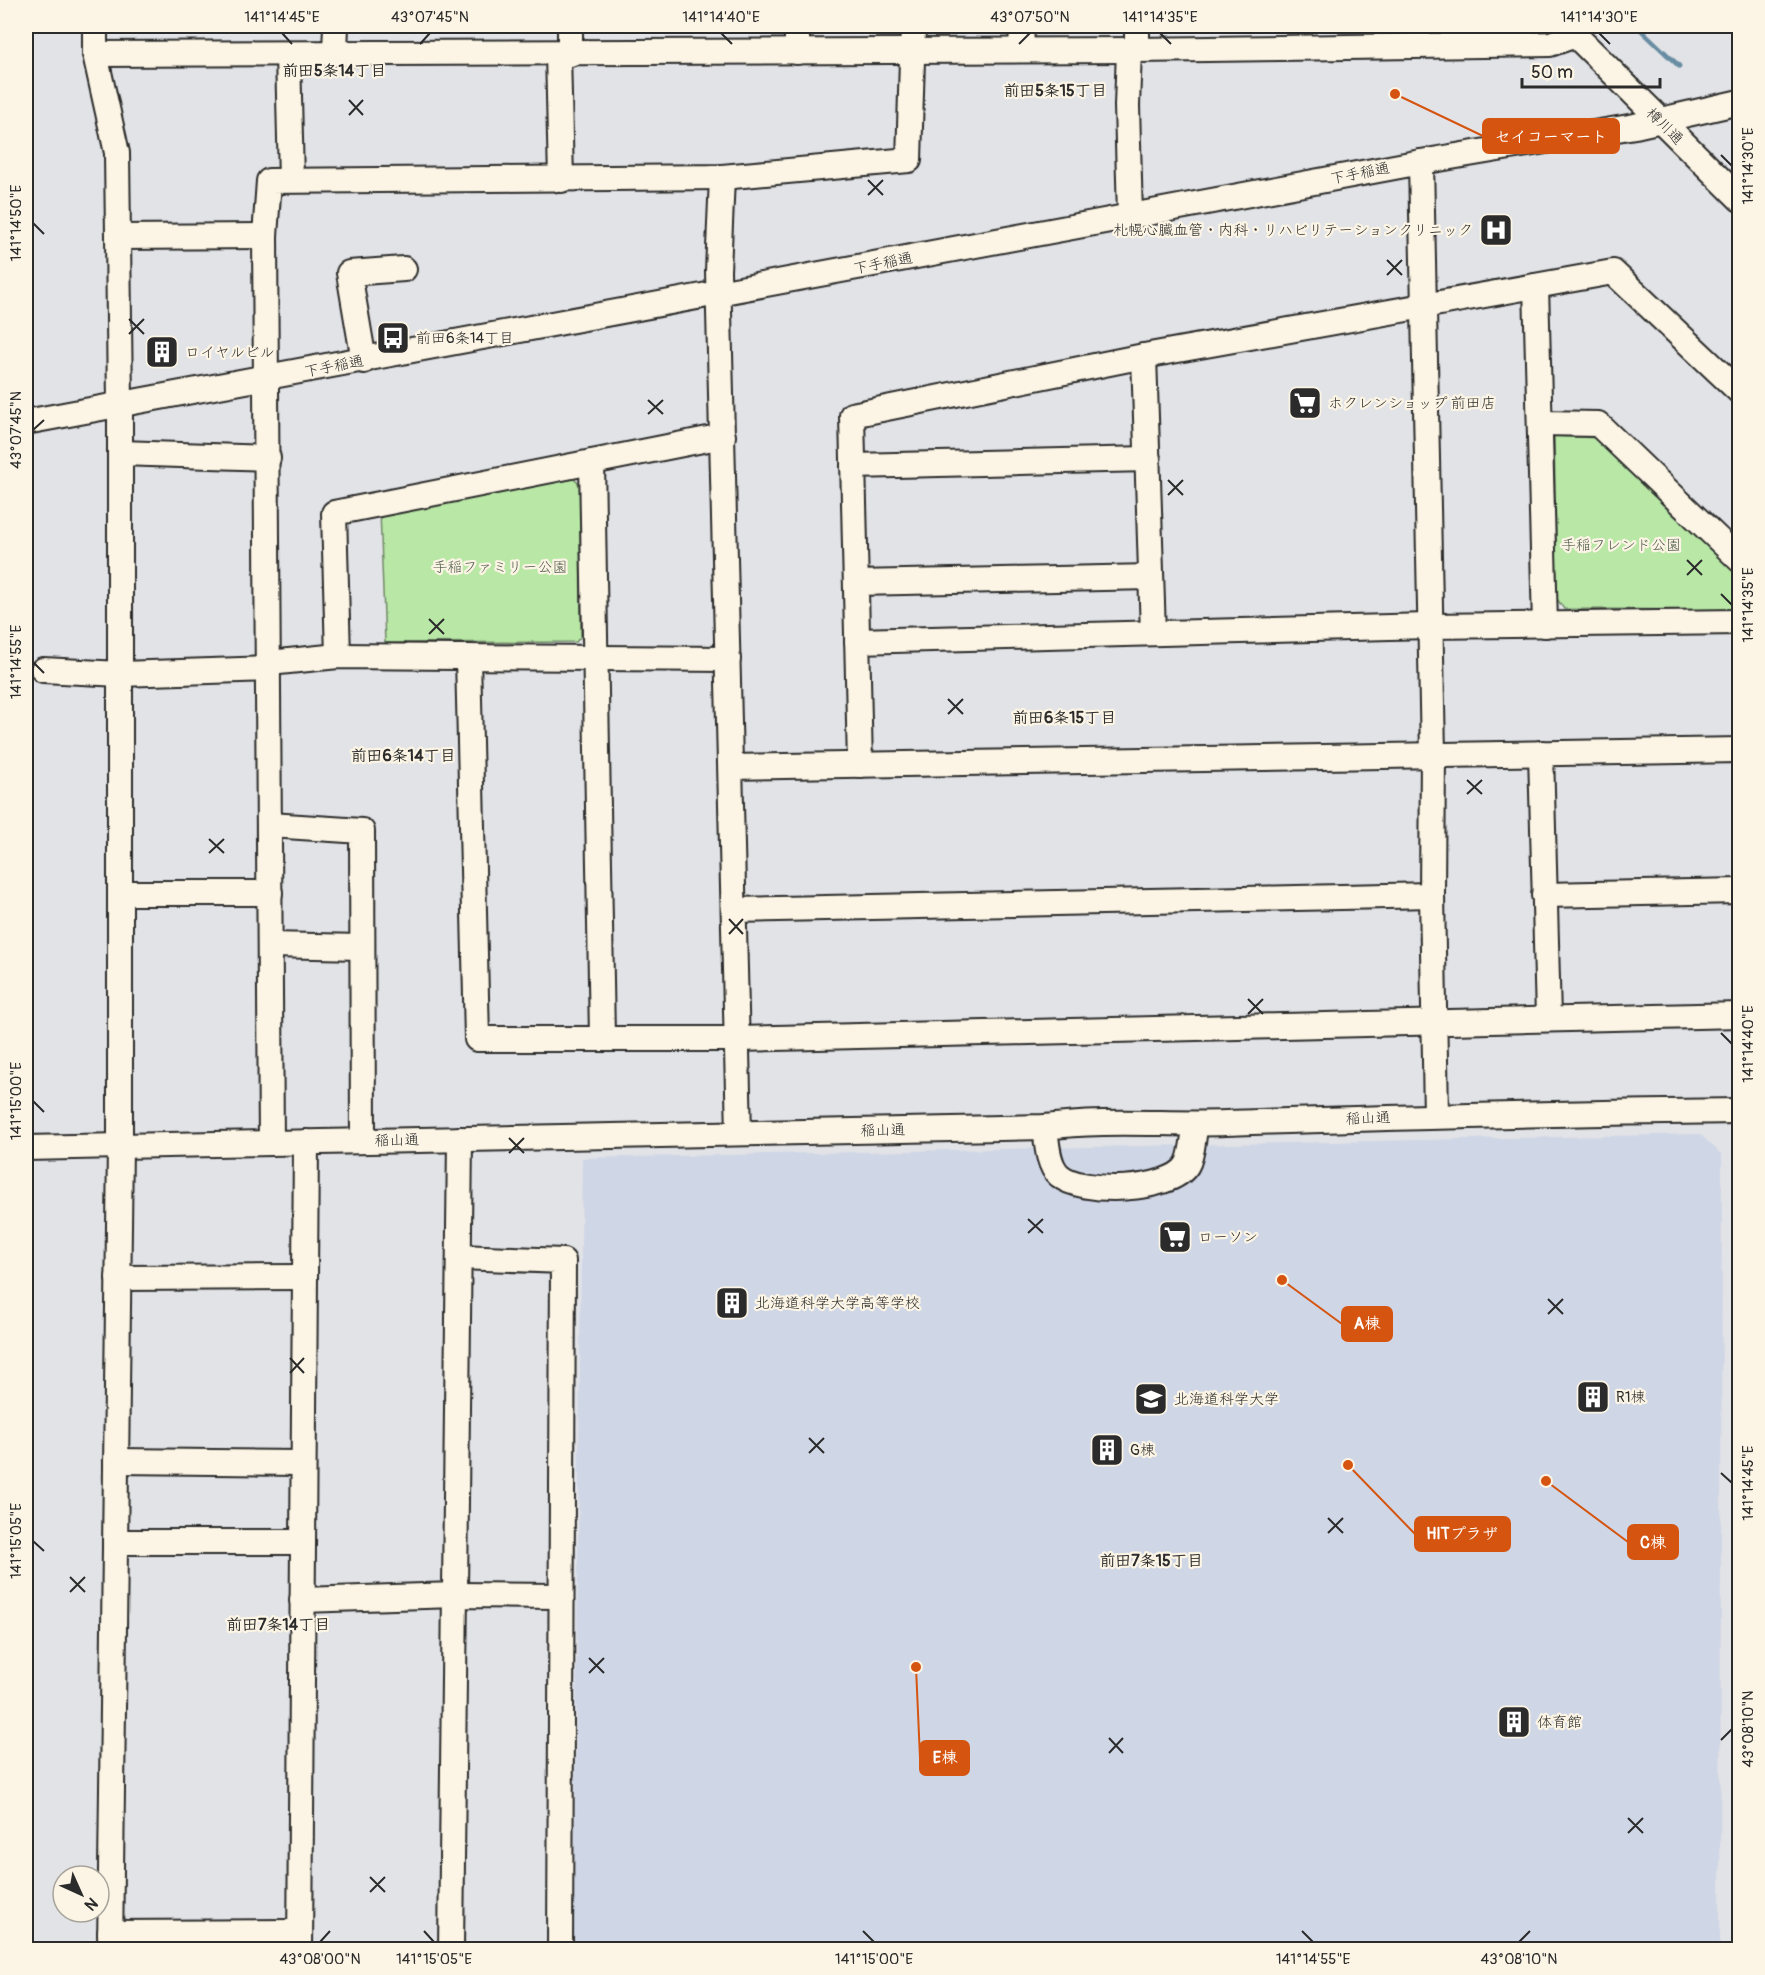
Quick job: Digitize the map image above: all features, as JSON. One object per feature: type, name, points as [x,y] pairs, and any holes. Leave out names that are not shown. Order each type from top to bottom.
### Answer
[{"type":"street","points":[[95,26],[95,54],[117,153],[120,404],[120,1146],[110,1941],[300,1941],[306,1142]]},
{"type":"street","points":[[335,51],[336,26]]},
{"type":"street","points":[[561,180],[564,54],[570,26]]},
{"type":"street","points":[[797,26],[797,52]]},
{"type":"street","points":[[271,1143],[266,379],[266,236],[269,181],[722,177],[909,160],[913,26]]},
{"type":"street","points":[[1021,50],[1022,26]]},
{"type":"street","points":[[1130,216],[1127,105],[1137,26]]},
{"type":"street","points":[[95,54],[288,54],[335,51],[564,54],[1550,44],[1571,30]]},
{"type":"street","name":"樽川通","points":[[1571,30],[1659,121],[1740,199]]},
{"type":"street","points":[[288,54],[291,180]]},
{"type":"street","name":"下手稲通","points":[[26,422],[364,361],[1421,162],[1659,121],[1700,109],[1740,102]]},
{"type":"street","points":[[1421,162],[1433,754],[1432,895],[1436,1115]]},
{"type":"street","points":[[722,177],[719,294],[739,1133]]},
{"type":"street","points":[[118,237],[266,236]]},
{"type":"street","points":[[364,361],[349,273],[404,269]]},
{"type":"street","points":[[860,765],[852,415],[1144,356],[1613,272],[1740,392]]},
{"type":"street","points":[[1536,286],[1545,625]]},
{"type":"street","points":[[1144,356],[1153,633]]},
{"type":"street","points":[[1540,423],[1598,424],[1740,560]]},
{"type":"street","points":[[338,656],[334,513],[723,436]]},
{"type":"street","points":[[120,453],[268,458]]},
{"type":"street","points":[[853,466],[1148,459]]},
{"type":"street","points":[[592,462],[602,1038]]},
{"type":"street","points":[[856,583],[1151,577]]},
{"type":"street","points":[[857,641],[1429,626],[1740,622]]},
{"type":"street","points":[[43,670],[120,674],[269,666],[338,656],[728,659]]},
{"type":"street","points":[[468,657],[477,1039],[737,1039],[1740,1015]]},
{"type":"street","points":[[731,767],[1740,750]]},
{"type":"street","points":[[1541,753],[1548,1018]]},
{"type":"street","points":[[270,825],[362,831],[363,1141]]},
{"type":"street","points":[[1544,895],[1740,891]]},
{"type":"street","points":[[120,893],[270,893]]},
{"type":"street","points":[[734,910],[1432,895]]},
{"type":"street","points":[[270,945],[361,947]]},
{"type":"street","name":"稲山通","points":[[26,1148],[1045,1127],[1088,1121],[1196,1124],[1436,1115],[1740,1111]]},
{"type":"street","points":[[1045,1127],[1050,1157],[1058,1174],[1082,1186],[1150,1186],[1174,1178],[1188,1164],[1196,1124]]},
{"type":"street","points":[[451,1950],[460,1139]]},
{"type":"street","points":[[459,1257],[563,1261],[560,1950]]},
{"type":"street","points":[[118,1278],[305,1277]]},
{"type":"street","points":[[116,1461],[303,1463]]},
{"type":"street","points":[[115,1542],[303,1542]]},
{"type":"street","points":[[303,1600],[455,1595],[561,1596]]},
{"type":"shaded area","name":"北海道科学大学","points":[[1700,1134],[1722,1155],[1720,1949],[574,1950],[582,1158]]},
{"type":"green space","name":"手稲フレンド公園","points":[[1554,436],[1602,438],[1739,568],[1739,610],[1564,609],[1557,599]]},
{"type":"green space","name":"手稲ファミリー公園","points":[[574,479],[580,485],[581,636],[576,642],[385,643],[380,511]]},
{"type":"waterway","points":[[1637,26],[1679,66]]},
{"type":"place","name":"セイコーマート","points":[[1395,94]]},
{"type":"place","name":"札幌心臓血管・内科・リハビリテーションクリニック","points":[[1496,230]]},
{"type":"place","name":"前田6条14丁目","points":[[393,338]]},
{"type":"place","name":"ロイヤルビル","points":[[162,352]]},
{"type":"place","name":"ホクレンショップ 前田店","points":[[1305,403]]},
{"type":"place","name":"ローソン","points":[[1175,1237]]},
{"type":"place","name":"A棟","points":[[1282,1280]]},
{"type":"place","name":"北海道科学大学高等学校","points":[[732,1303]]},
{"type":"place","name":"R1棟","points":[[1593,1397]]},
{"type":"place","name":"北海道科学大学","points":[[1151,1399]]},
{"type":"place","name":"G棟","points":[[1107,1450]]},
{"type":"place","name":"HITプラザ","points":[[1348,1465]]},
{"type":"place","name":"C棟","points":[[1546,1481]]},
{"type":"place","name":"E棟","points":[[916,1667]]},
{"type":"place","name":"体育館","points":[[1514,1722]]},
{"type":"district","name":"前田5条14丁目","points":[[334,70]]},
{"type":"district","name":"前田5条15丁目","points":[[1055,90]]},
{"type":"district","name":"前田6条15丁目","points":[[1064,717]]},
{"type":"district","name":"前田6条14丁目","points":[[403,755]]},
{"type":"district","name":"前田7条15丁目","points":[[1151,1560]]},
{"type":"district","name":"前田7条14丁目","points":[[278,1624]]}]
